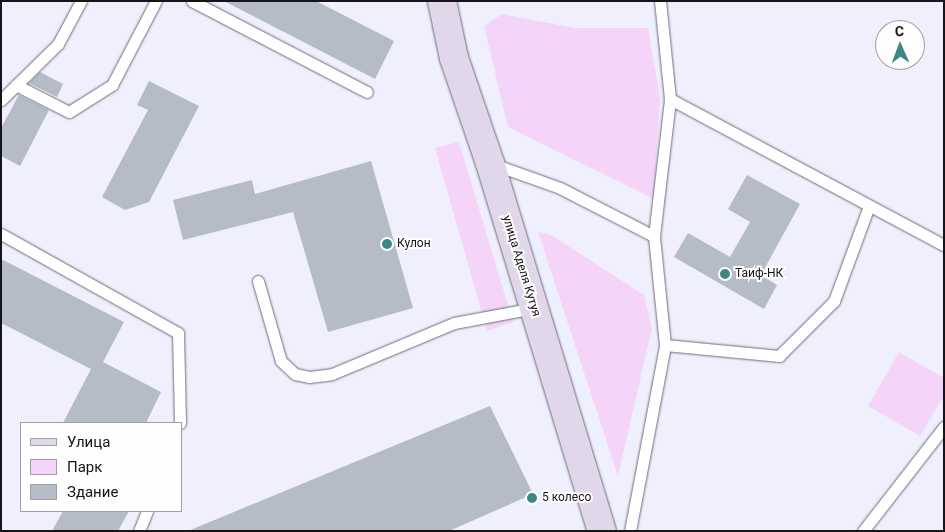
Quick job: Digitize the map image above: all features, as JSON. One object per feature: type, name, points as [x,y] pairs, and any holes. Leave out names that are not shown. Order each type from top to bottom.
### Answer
[{"type":"street","name":"улица Аделя Кутуя","points":[[442,1],[454,58],[490,163],[602,531]]},
{"type":"lane","points":[[1,100],[58,44],[80,1]]},
{"type":"lane","points":[[16,85],[69,112],[112,85],[156,1]]},
{"type":"lane","points":[[192,1],[367,92]]},
{"type":"lane","points":[[630,531],[665,345],[654,236],[670,99],[660,1]]},
{"type":"lane","points":[[670,99],[944,244]]},
{"type":"lane","points":[[490,163],[560,188],[654,236]]},
{"type":"lane","points":[[665,345],[779,356],[834,301],[869,206]]},
{"type":"lane","points":[[1,234],[178,333],[180,422]]},
{"type":"lane","points":[[258,281],[281,361],[294,374],[309,377],[332,374],[454,323],[534,308]]},
{"type":"lane","points":[[863,531],[944,426]]},
{"type":"lane","points":[[139,531],[147,512]]},
{"type":"green space","points":[[502,14],[575,28],[648,28],[660,97],[654,199],[508,127],[484,26]]},
{"type":"green space","points":[[459,142],[513,322],[487,331],[435,148]]},
{"type":"green space","points":[[538,232],[551,235],[644,295],[652,328],[618,476]]},
{"type":"green space","points":[[899,352],[944,378],[944,396],[920,436],[868,406]]},
{"type":"building","points":[[224,1],[316,1],[394,41],[375,79]]},
{"type":"building","points":[[40,72],[63,84],[57,97],[29,83]]},
{"type":"building","points":[[149,81],[199,106],[149,202],[125,210],[102,197],[148,110],[137,105]]},
{"type":"building","points":[[19,95],[49,110],[20,166],[1,156],[1,128]]},
{"type":"building","points":[[371,161],[413,308],[328,332],[293,212],[183,240],[173,200],[252,180],[255,194]]},
{"type":"building","points":[[747,175],[800,204],[761,275],[777,285],[764,309],[674,257],[688,233],[730,257],[750,222],[728,209]]},
{"type":"building","points":[[1,259],[124,322],[103,362],[161,392],[146,422],[64,422],[91,369],[1,323]]},
{"type":"building","points":[[490,406],[533,494],[449,531],[188,531]]},
{"type":"building","points":[[62,512],[128,512],[118,531],[52,531]]},
{"type":"place","name":"Кулон","points":[[387,244]]},
{"type":"place","name":"Таиф-НК","points":[[725,274]]},
{"type":"place","name":"5 колесо","points":[[532,498]]}]
